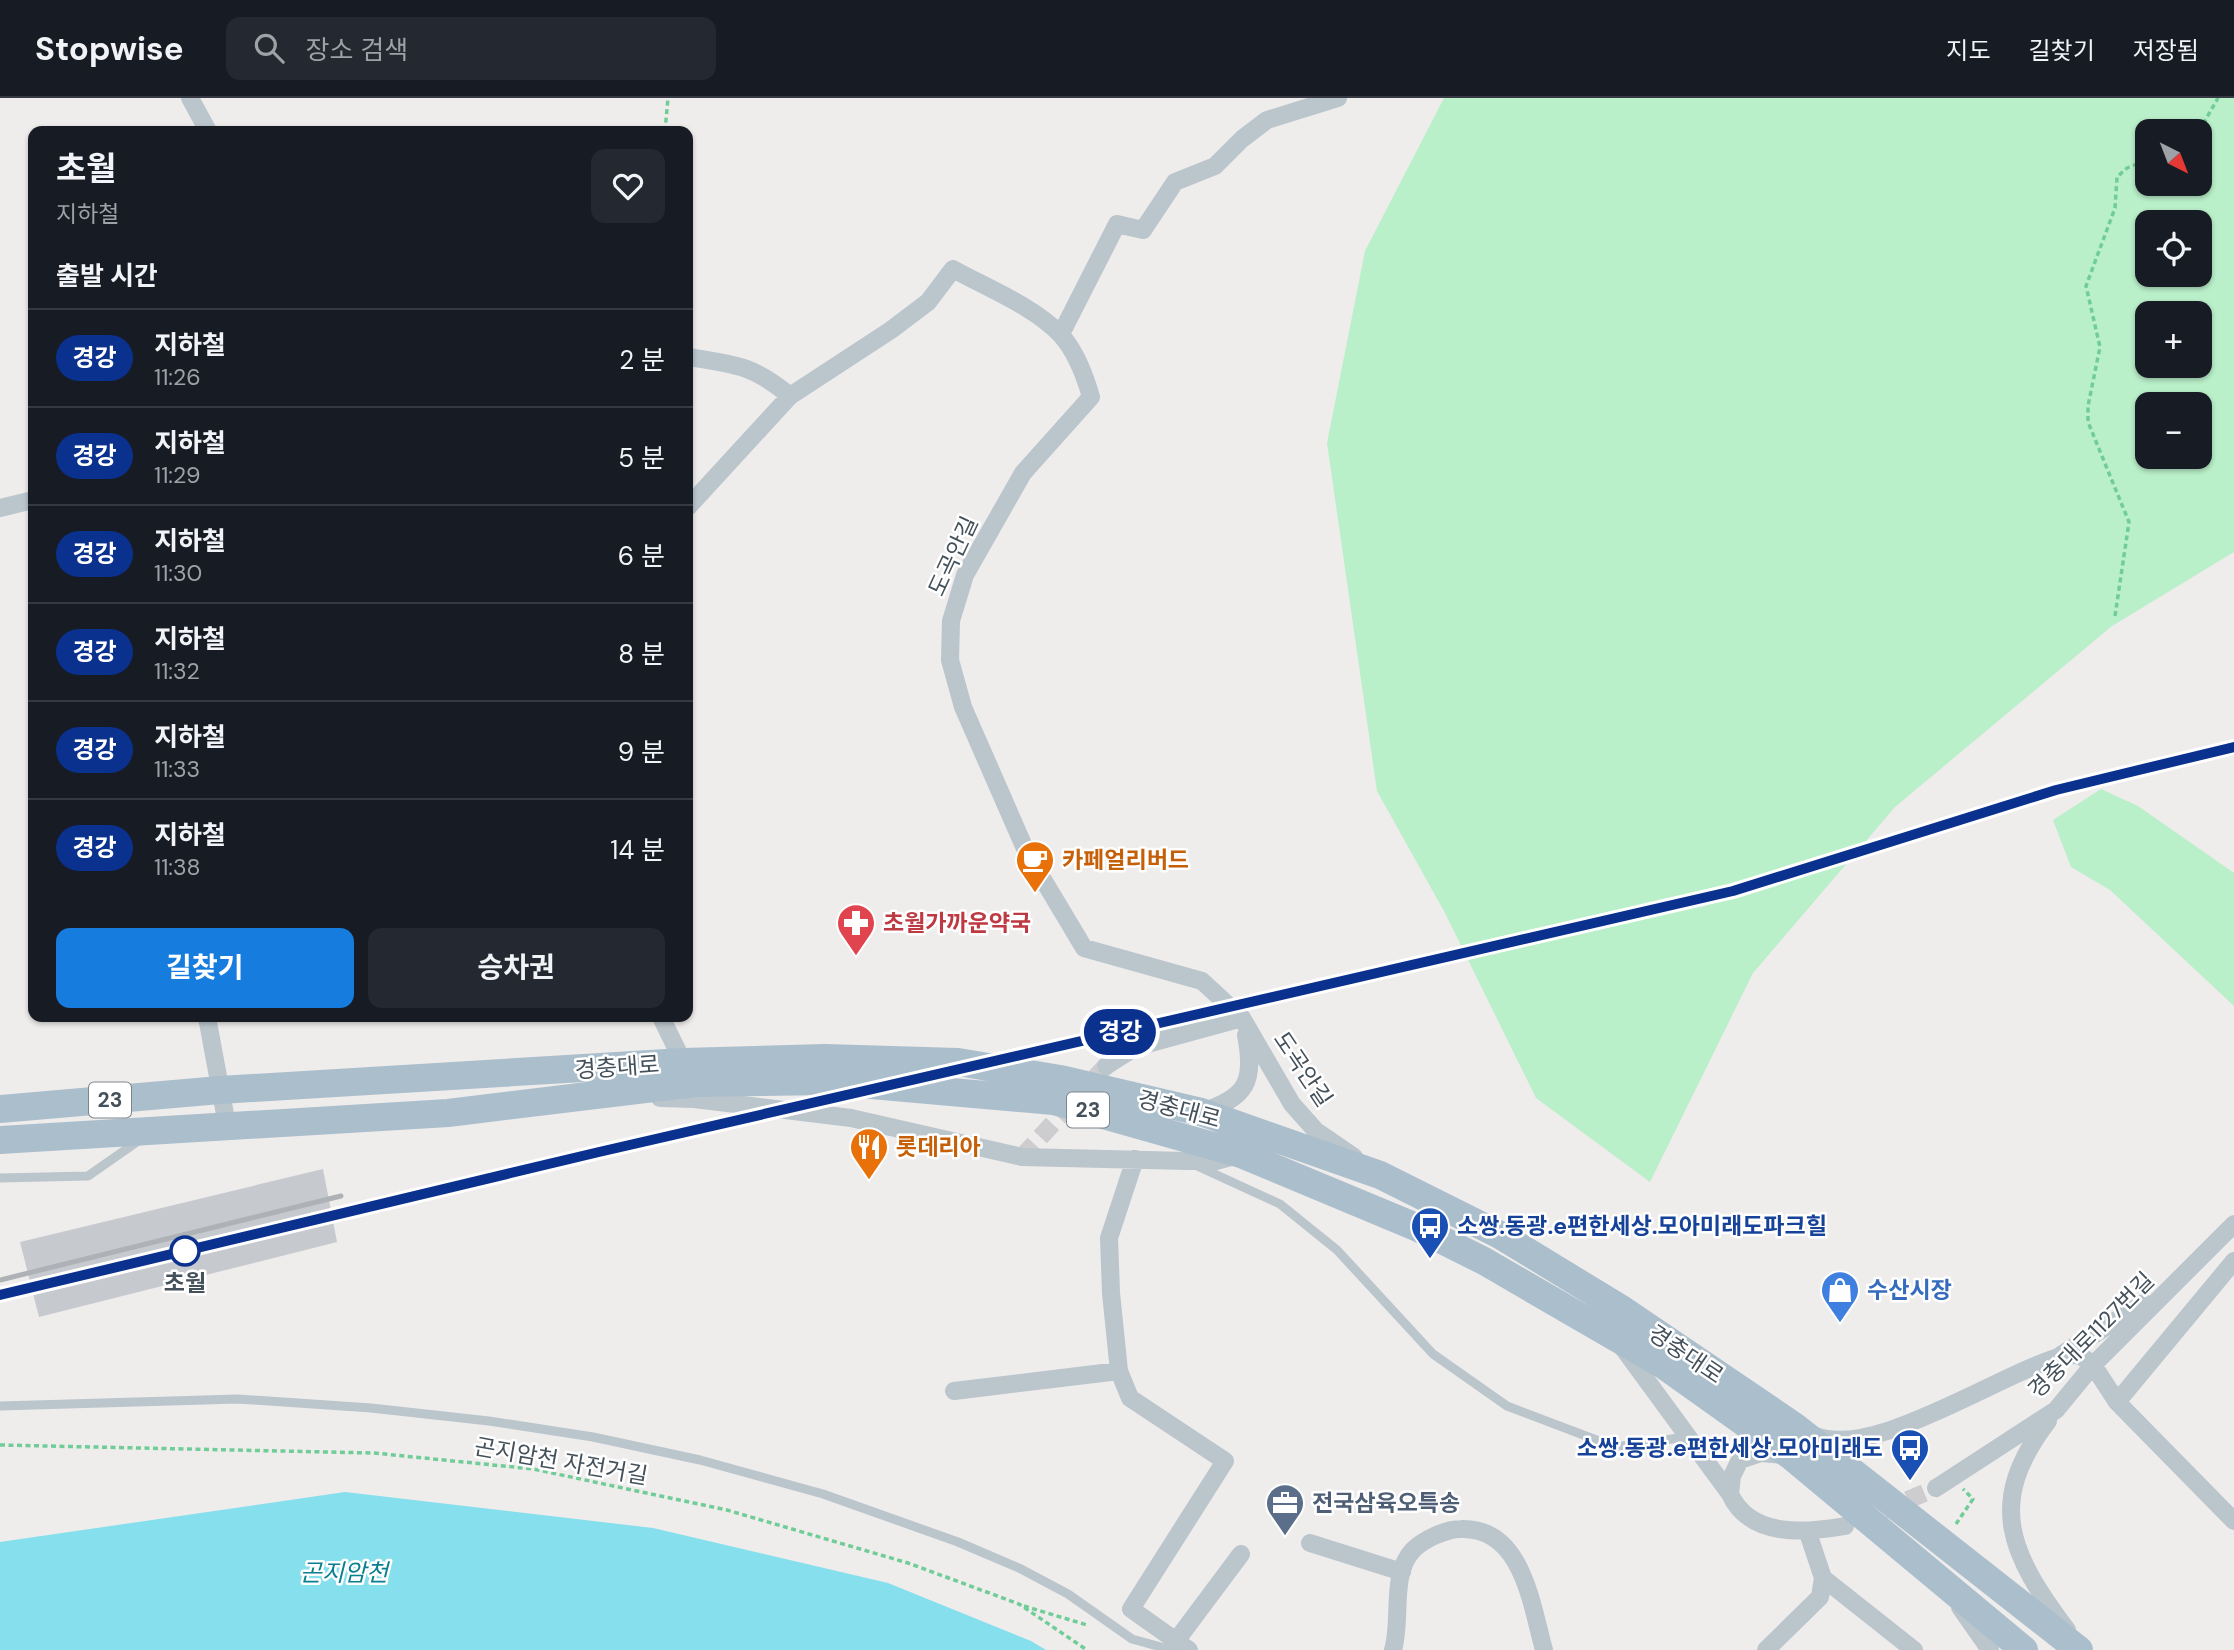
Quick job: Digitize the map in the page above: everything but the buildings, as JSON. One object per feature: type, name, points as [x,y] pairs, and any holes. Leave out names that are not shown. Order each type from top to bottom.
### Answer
[{"type":"main road","name":"경충대로","points":[[0,1109],[220,1090],[683,1062],[825,1058],[958,1062],[1060,1079],[1201,1112],[1380,1175],[1500,1235],[1612,1303],[1794,1426],[2080,1650]]},
{"type":"main road","name":"경충대로","points":[[0,1140],[448,1113],[695,1083],[826,1081],[1054,1101],[1241,1154],[1416,1227],[1484,1261],[1665,1366],[1791,1455],[2024,1650]]},
{"type":"main road","points":[[281,1122],[281,1113],[287,1108],[335,1101],[358,1083]]},
{"type":"street","points":[[190,98],[205,126]]},
{"type":"street","points":[[1060,334],[1117,224],[1143,230],[1175,182],[1215,166],[1242,139],[1267,120],[1338,98]]},
{"type":"street","name":"도곡안길","points":[[790,396],[901,323],[928,302],[953,269],[1028,312],[1060,334],[1084,374],[1091,397],[1023,473],[965,575],[951,621],[950,660],[963,707],[1026,851],[1084,948],[1202,981],[1242,1018],[1292,1104],[1316,1131],[1380,1175]]},
{"type":"street","points":[[693,358],[742,365],[772,381],[790,396],[693,501]]},
{"type":"street","points":[[0,508],[28,501]]},
{"type":"street","points":[[1106,1066],[1136,1047],[1242,1018],[1251,1062],[1247,1084],[1230,1103],[1201,1112]]},
{"type":"street","points":[[208,1022],[227,1125]]},
{"type":"street","points":[[663,1022],[683,1062]]},
{"type":"street","points":[[597,1096],[694,1099],[851,1118],[1021,1157],[1216,1161],[1241,1154]]},
{"type":"street","points":[[1135,1159],[1109,1238],[1111,1293],[1119,1371],[1130,1398],[1225,1461],[1131,1609],[1179,1647],[1241,1553]]},
{"type":"street","name":"경충대로1127번길","points":[[1936,1488],[2056,1410],[2093,1365],[2234,1224]]},
{"type":"street","points":[[2117,1402],[2234,1261]]},
{"type":"street","points":[[1794,1426],[1825,1440],[1862,1437],[1897,1427],[2057,1357],[2126,1316],[2187,1273]]},
{"type":"street","points":[[1608,1332],[1630,1355],[1686,1437],[1730,1493],[1735,1506],[1753,1521],[1808,1533],[1845,1526]]},
{"type":"street","points":[[2057,1357],[2069,1354],[2081,1356],[2093,1365],[2117,1402],[2234,1521]]},
{"type":"street","points":[[954,1391],[1119,1371]]},
{"type":"street","points":[[2056,1410],[2035,1437],[2014,1480],[2010,1505],[2011,1525],[2032,1579],[2080,1650]]},
{"type":"street","points":[[1730,1493],[1732,1476],[1740,1460],[1760,1453],[1791,1455]]},
{"type":"street","points":[[1393,1650],[1402,1572],[1412,1550],[1447,1529],[1481,1528],[1513,1553],[1544,1650]]},
{"type":"street","points":[[1766,1650],[1821,1597],[1823,1578],[1808,1533]]},
{"type":"street","points":[[1310,1543],[1402,1572]]},
{"type":"street","points":[[1823,1578],[1913,1650]]},
{"type":"street","points":[[1940,1578],[1990,1650]]},
{"type":"lane","points":[[0,1178],[88,1176],[153,1131]]},
{"type":"lane","points":[[1187,1161],[1280,1204],[1337,1250],[1433,1354],[1507,1406],[1615,1447],[1686,1437]]},
{"type":"lane","points":[[0,1406],[238,1399],[371,1408],[489,1420],[593,1437],[700,1460],[823,1494],[958,1542],[1021,1569],[1068,1594],[1132,1639],[1179,1647]]},
{"type":"path","points":[[665,126],[668,98]]},
{"type":"path","points":[[2207,119],[2218,98]]},
{"type":"path","points":[[2115,616],[2129,522],[2088,422],[2088,406],[2100,347],[2086,286],[2115,208],[2117,177],[2135,165]]},
{"type":"path","name":"곤지암천 자전거길","points":[[0,1445],[374,1453],[533,1469],[727,1510],[908,1563],[1019,1604],[1087,1650]]},
{"type":"path","points":[[1952,1478],[1973,1499],[1956,1524]]},
{"type":"path","points":[[1019,1604],[1094,1627]]},
{"type":"green space","points":[[1444,98],[2234,98],[2234,552],[2112,626],[1895,807],[1753,973],[1650,1182],[1536,1098],[1445,913],[1377,791],[1327,443],[1365,251]]},
{"type":"green space","points":[[2101,789],[2138,806],[2234,873],[2234,1006],[2110,890],[2071,867],[2053,820]]},
{"type":"water","name":"곤지암천","points":[[345,1492],[653,1528],[888,1583],[1031,1641],[1046,1650],[0,1650],[0,1542]]},
{"type":"tunnel","points":[[1022,1157],[1106,1066]]},
{"type":"tunnel","points":[[1858,1521],[1936,1488]]},
{"type":"railway","points":[[0,1280],[341,1196]]},
{"type":"railway","points":[[0,1295],[346,1212]]},
{"type":"metro line","name":"경강","points":[[0,1295],[599,1152],[1733,891],[2056,790],[2234,747]]},
{"type":"place","name":"카페얼리버드","points":[[1035,894]]},
{"type":"place","name":"초월가까운약국","points":[[856,957]]},
{"type":"place","name":"롯데리아","points":[[869,1181]]},
{"type":"place","name":"초월","points":[[185,1251]]},
{"type":"place","name":"소쌍.동광.e편한세상.모아미래도파크힐","points":[[1430,1260]]},
{"type":"place","name":"수산시장","points":[[1840,1324]]},
{"type":"place","name":"소쌍.동광.e편한세상.모아미래도","points":[[1910,1482]]},
{"type":"place","name":"전국삼육오특송","points":[[1285,1537]]}]
